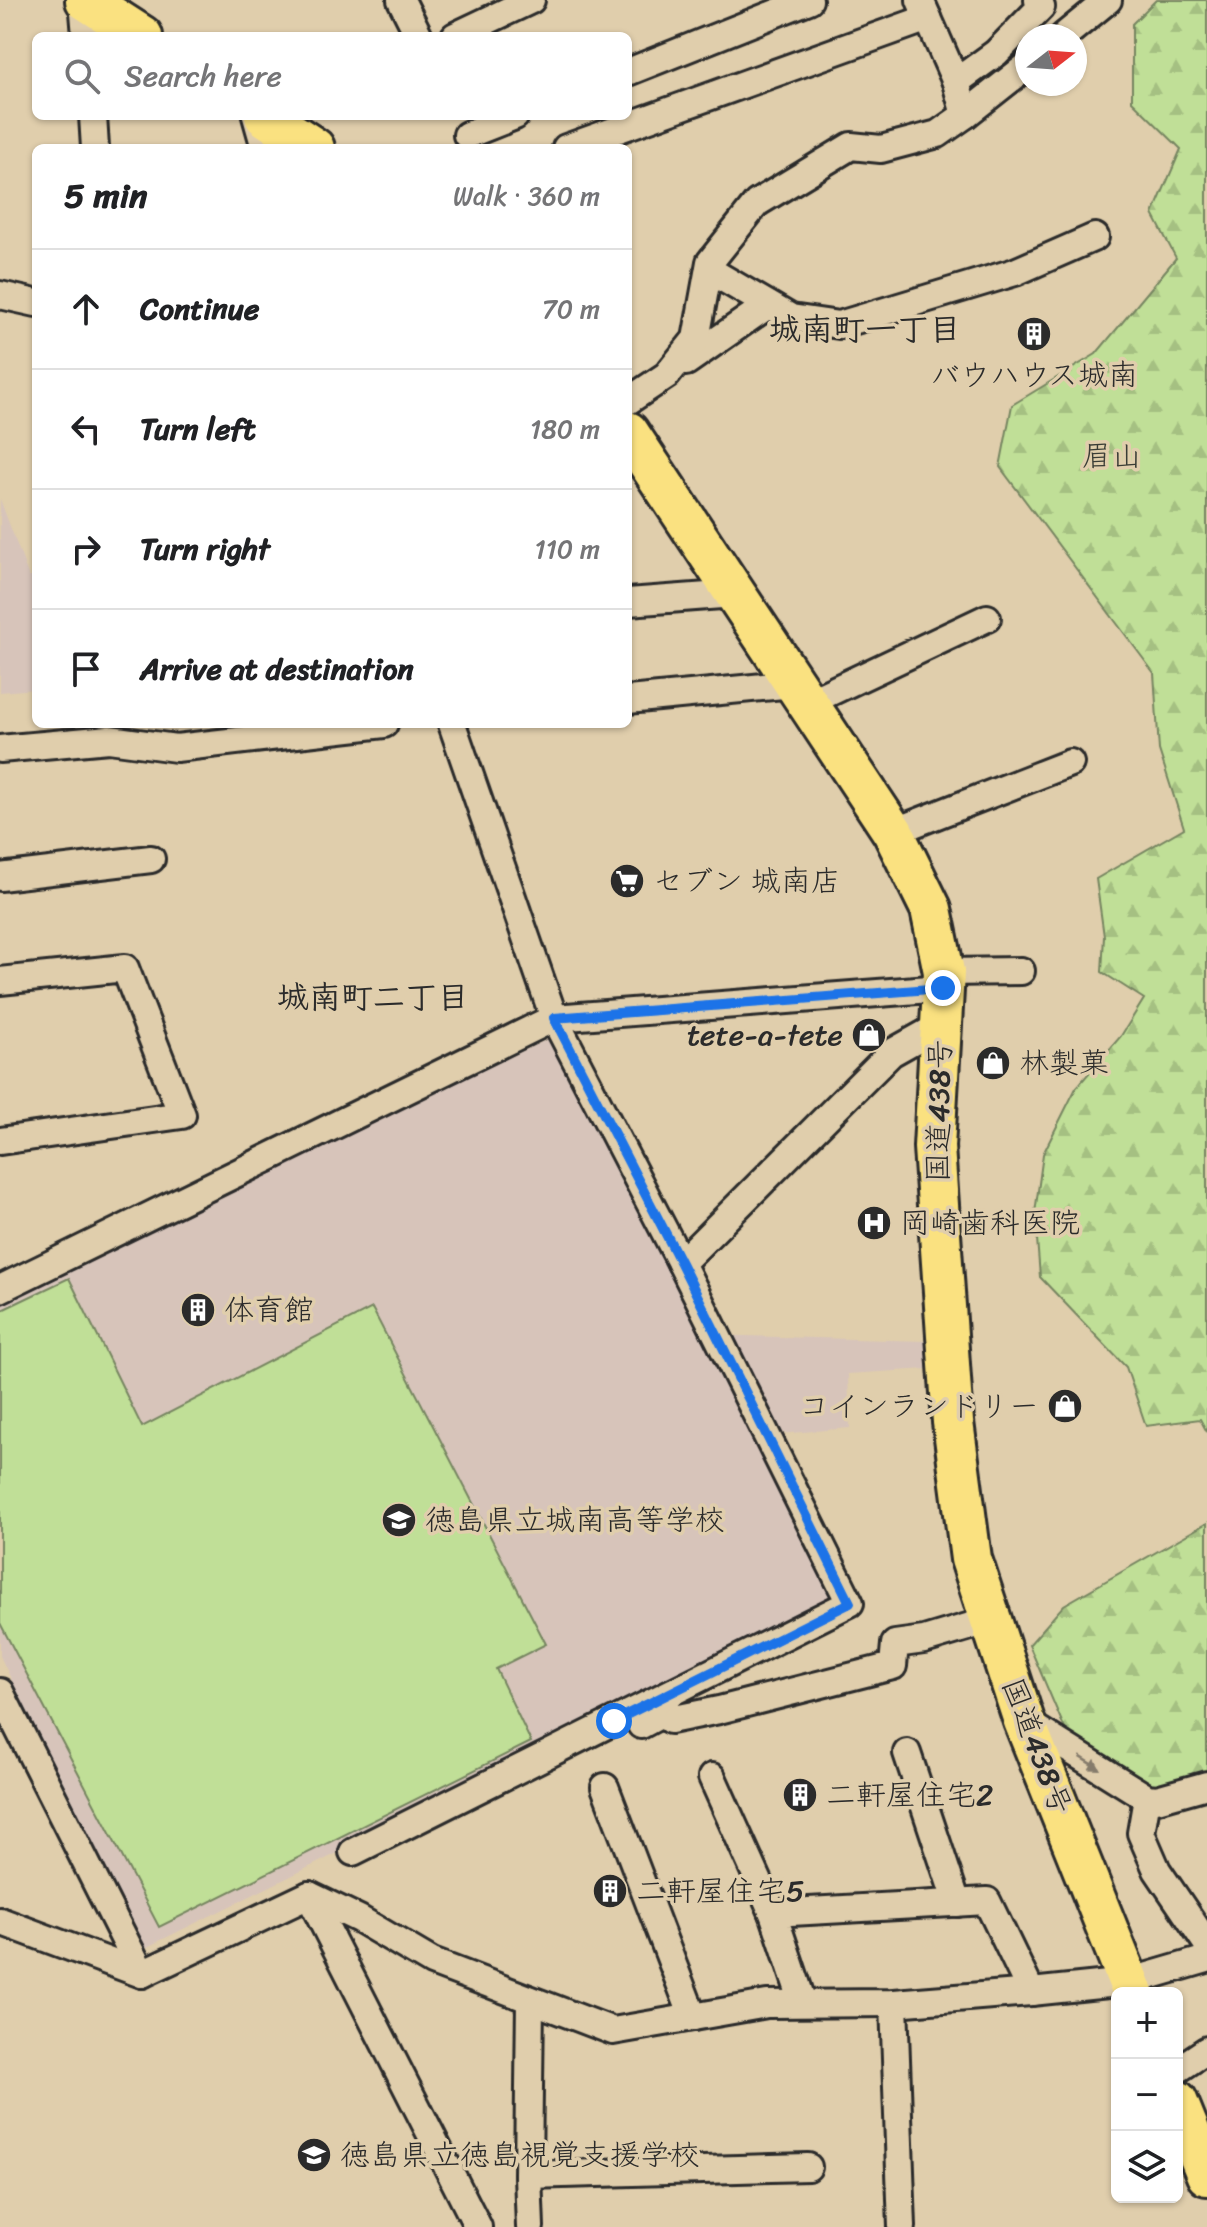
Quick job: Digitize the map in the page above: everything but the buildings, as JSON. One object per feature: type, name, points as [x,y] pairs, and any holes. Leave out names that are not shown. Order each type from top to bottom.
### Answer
[{"type":"highway","points":[[85,0],[136,32]]},
{"type":"highway","points":[[271,120],[308,144]]},
{"type":"highway","name":"国道438号","points":[[632,438],[893,832],[931,909],[943,995],[934,1147],[953,1422],[971,1559],[1024,1721],[1130,1987]]},
{"type":"highway","points":[[1183,2116],[1207,2175]]},
{"type":"street","points":[[85,0],[86,32]]},
{"type":"street","points":[[401,0],[417,32]]},
{"type":"street","points":[[463,32],[531,0]]},
{"type":"street","points":[[632,70],[809,0]]},
{"type":"street","points":[[956,82],[996,53],[1041,7],[1038,0]]},
{"type":"street","points":[[1079,24],[1108,0]]},
{"type":"street","points":[[576,144],[924,9],[956,82],[965,115]]},
{"type":"street","points":[[667,375],[696,339],[710,262],[757,203],[851,146],[881,149],[938,134],[1015,75]]},
{"type":"street","points":[[93,120],[95,144]]},
{"type":"street","points":[[257,120],[264,144]]},
{"type":"street","points":[[467,133],[504,120]]},
{"type":"street","points":[[709,270],[791,318],[839,325],[1015,272],[1095,237]]},
{"type":"street","points":[[0,295],[32,302]]},
{"type":"street","points":[[632,398],[768,305]]},
{"type":"street","points":[[632,602],[735,594]]},
{"type":"street","points":[[632,700],[801,693],[987,618]]},
{"type":"street","points":[[0,749],[109,739],[176,748],[349,728]]},
{"type":"street","points":[[353,1852],[850,1603],[681,1263],[554,1018],[453,728]]},
{"type":"street","points":[[893,832],[1070,763]]},
{"type":"street","points":[[0,877],[151,859]]},
{"type":"street","points":[[0,981],[125,968],[182,1115],[0,1141]]},
{"type":"street","points":[[0,1289],[554,1018],[943,995],[1021,971]]},
{"type":"street","points":[[681,1263],[891,1053],[943,995]]},
{"type":"street","points":[[0,1273],[40,1269]]},
{"type":"street","points":[[614,1721],[621,1736],[667,1711],[670,1720],[893,1666],[895,1644],[924,1640],[991,1620]]},
{"type":"street","points":[[4,1708],[142,1974]]},
{"type":"street","points":[[1024,1721],[1147,1798],[1157,1799],[1207,1785]]},
{"type":"street","points":[[907,1753],[957,1903]]},
{"type":"street","points":[[712,1777],[773,1913],[803,2003]]},
{"type":"street","points":[[605,1787],[693,2017]]},
{"type":"street","points":[[1147,1798],[1141,1833],[1151,1858],[1207,1944]]},
{"type":"street","points":[[0,1921],[142,1974],[309,1895]]},
{"type":"street","points":[[309,1895],[359,1919],[432,1962],[613,2031],[767,2004],[894,2003],[1111,1988]]},
{"type":"street","points":[[309,1895],[478,2227]]},
{"type":"street","points":[[773,1913],[987,1901],[1031,1992]]},
{"type":"street","points":[[1130,1987],[1207,1959]]},
{"type":"street","points":[[530,2000],[530,2227]]},
{"type":"street","points":[[894,2003],[902,2227]]},
{"type":"street","points":[[1183,2066],[1207,2050]]},
{"type":"street","points":[[528,2175],[808,2167]]},
{"type":"shaded area","points":[[0,499],[29,577],[32,577],[32,689],[0,692]]},
{"type":"shaded area","name":"徳島県立城南高等学校","points":[[554,1036],[706,1335],[926,1341],[928,1369],[848,1374],[850,1428],[755,1436],[840,1605],[141,1950],[0,1656],[0,1303]]},
{"type":"green space","name":"眉山","points":[[1156,0],[1207,0],[1207,1432],[1200,1419],[1146,1426],[1126,1367],[1040,1277],[1035,1213],[1043,1154],[1076,1088],[1121,1036],[1144,999],[1102,972],[1104,936],[1096,879],[1184,828],[1159,750],[1154,673],[1000,467],[1012,405],[1096,354],[1176,258],[1153,214],[1181,149],[1132,101],[1132,24]]},
{"type":"green space","points":[[69,1278],[142,1427],[372,1308],[546,1644],[496,1669],[531,1742],[159,1927],[0,1623],[0,1311]]},
{"type":"green space","points":[[1207,1523],[1207,1775],[1158,1794],[1070,1741],[1029,1645],[1064,1605]]},
{"type":"place","name":"バウハウス城南","points":[[1034,334]]},
{"type":"place","name":"セブン 城南店","points":[[627,881]]},
{"type":"place","name":"tete-a-tete","points":[[869,1035]]},
{"type":"place","name":"林製菓","points":[[993,1063]]},
{"type":"place","name":"岡崎歯科医院","points":[[874,1223]]},
{"type":"place","name":"体育館","points":[[198,1310]]},
{"type":"place","name":"コインランドリー","points":[[1065,1406]]},
{"type":"place","name":"徳島県立城南高等学校","points":[[399,1520]]},
{"type":"place","name":"二軒屋住宅2","points":[[800,1795]]},
{"type":"place","name":"二軒屋住宅5","points":[[610,1891]]},
{"type":"place","name":"徳島県立徳島視覚支援学校","points":[[314,2155]]},
{"type":"district","name":"城南町一丁目","points":[[865,329]]},
{"type":"district","name":"城南町二丁目","points":[[373,997]]},
{"type":"route","points":[[614,1721],[850,1603],[681,1263],[554,1018],[943,988]]}]
